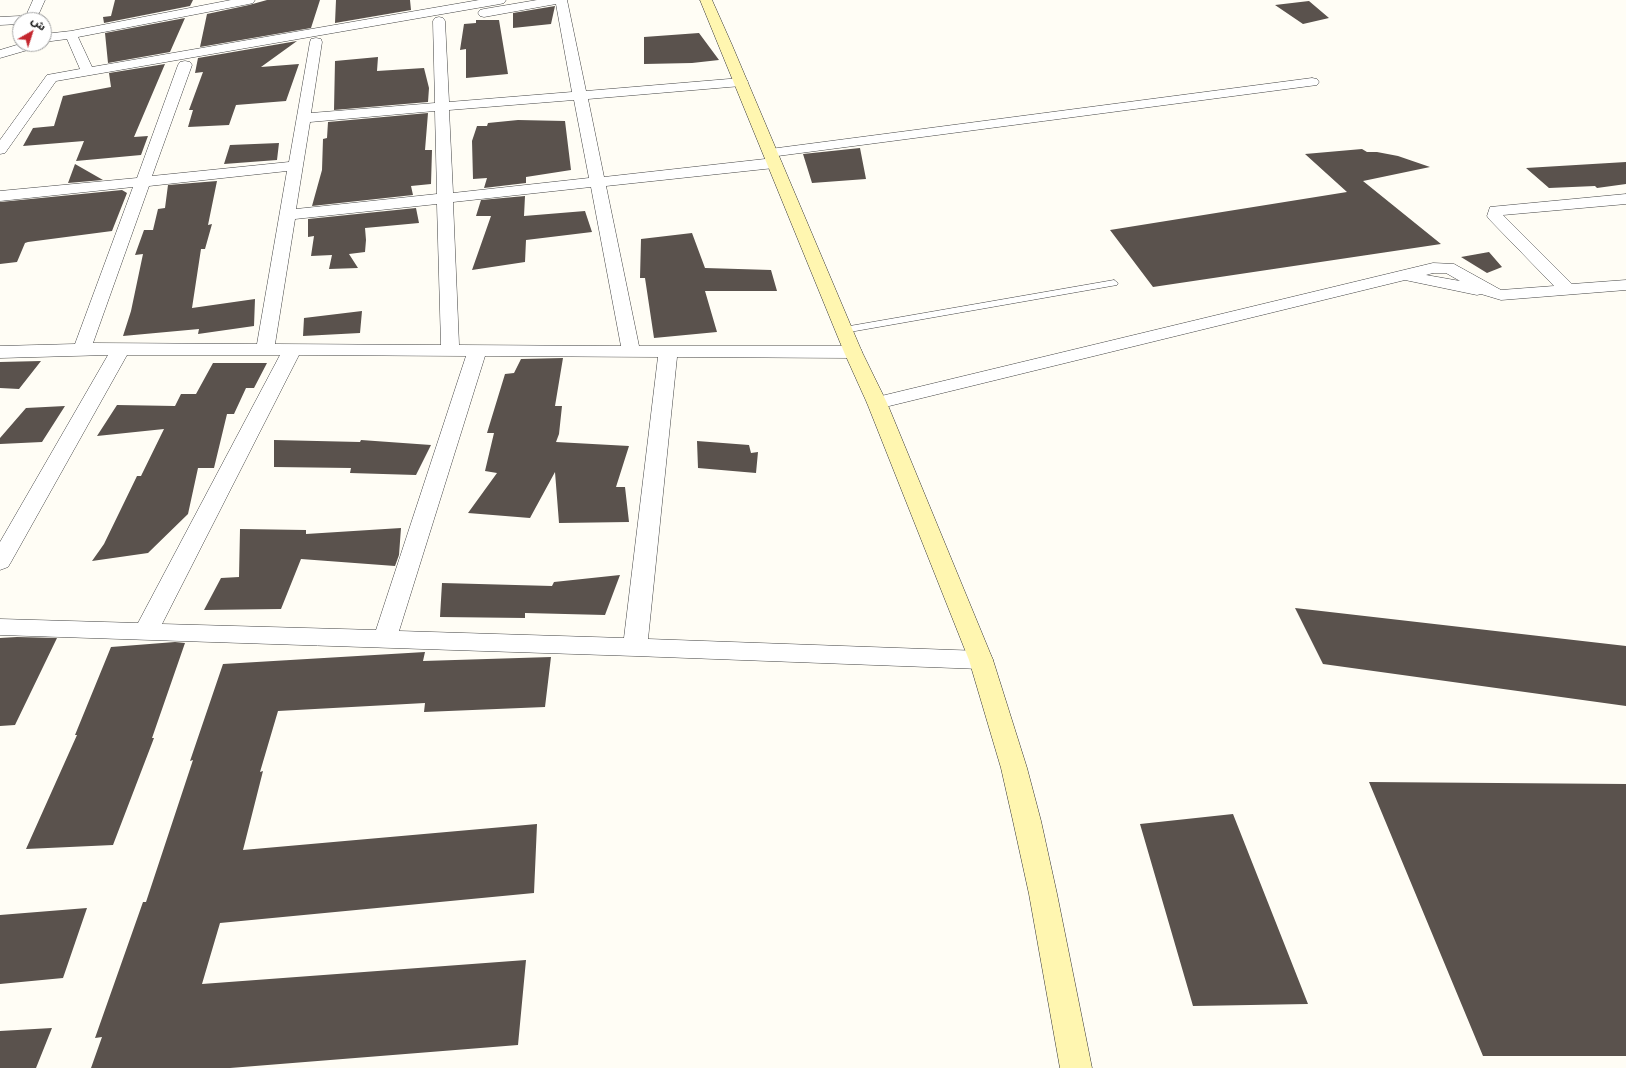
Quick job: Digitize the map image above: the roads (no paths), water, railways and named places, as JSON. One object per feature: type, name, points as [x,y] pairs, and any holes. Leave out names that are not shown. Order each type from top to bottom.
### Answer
[{"type":"main road","points":[[706,0],[853,352],[877,404],[981,660],[1014,768],[1027,821],[1076,1068]]},
{"type":"street","points":[[34,12],[39,0]]},
{"type":"street","points":[[52,38],[249,0]]},
{"type":"street","points":[[0,150],[52,78],[500,0]]},
{"type":"street","points":[[42,90],[316,42],[442,10],[558,0]]},
{"type":"street","points":[[561,0],[631,351]]},
{"type":"street","points":[[442,10],[442,106],[450,350]]},
{"type":"street","points":[[0,21],[12,20]]},
{"type":"street","points":[[71,35],[88,72]]},
{"type":"street","points":[[265,350],[316,42]]},
{"type":"street","points":[[0,54],[12,50]]},
{"type":"street","points":[[82,349],[185,65]]},
{"type":"street","points":[[304,118],[580,94],[741,82]]},
{"type":"street","points":[[288,215],[445,197],[597,182],[1312,82]]},
{"type":"street","points":[[0,196],[296,166]]},
{"type":"street","points":[[1568,290],[1495,216],[1496,210],[1626,199]]},
{"type":"street","points":[[877,404],[1433,268],[1448,268],[1460,273],[1492,293],[1505,295],[1626,285]]},
{"type":"street","points":[[0,352],[82,349],[853,352]]},
{"type":"street","points":[[0,562],[121,349]]},
{"type":"street","points":[[146,632],[292,350]]},
{"type":"street","points":[[385,639],[477,350]]},
{"type":"street","points":[[635,646],[668,351]]},
{"type":"street","points":[[0,627],[635,646],[981,660]]},
{"type":"lane","points":[[844,330],[1114,283]]}]
